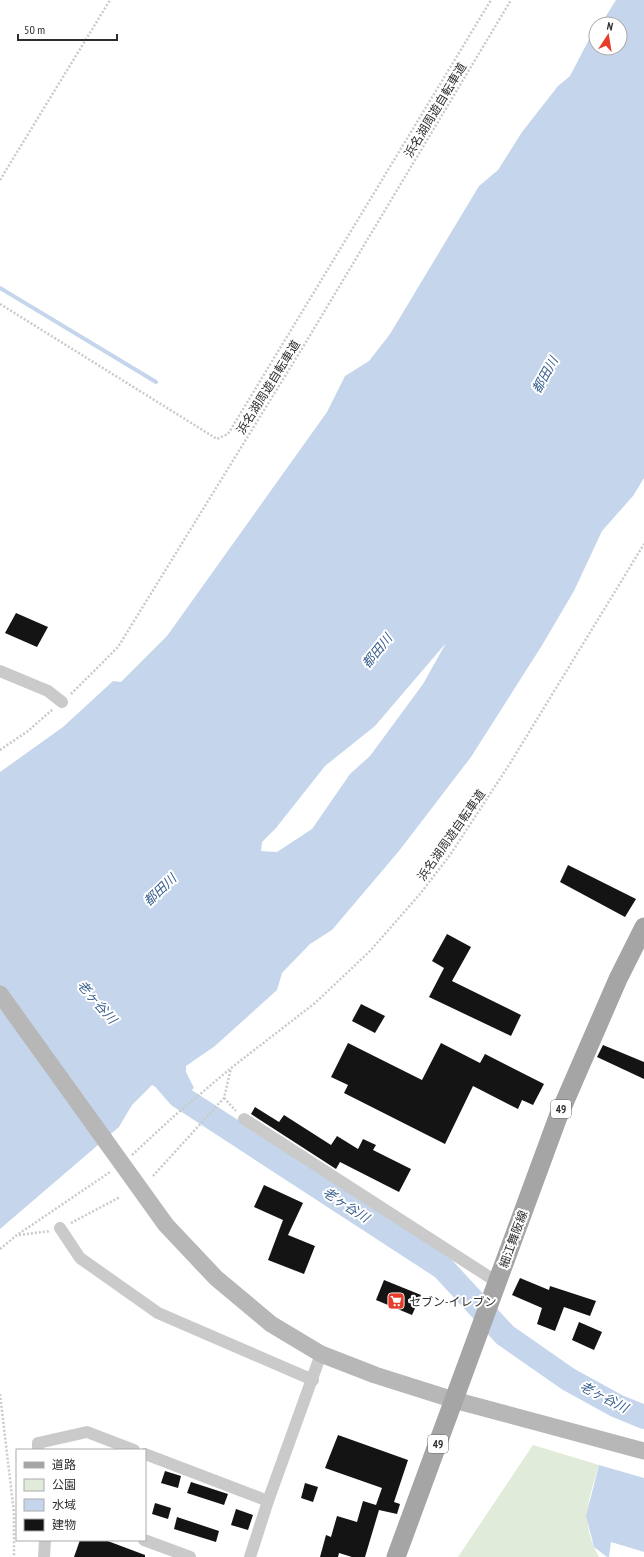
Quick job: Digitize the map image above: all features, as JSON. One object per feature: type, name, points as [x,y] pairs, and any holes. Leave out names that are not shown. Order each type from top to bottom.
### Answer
[{"type":"main road","name":"細江舞阪線","points":[[396,1557],[558,1117],[618,979],[644,927]]},
{"type":"street","points":[[0,671],[48,691],[62,702]]},
{"type":"street","points":[[0,994],[166,1225],[216,1278],[271,1324],[321,1354],[375,1375],[454,1400],[644,1450]]},
{"type":"street","points":[[244,1119],[495,1290]]},
{"type":"street","points":[[60,1228],[80,1258],[158,1313],[313,1380]]},
{"type":"street","points":[[250,1557],[268,1501],[313,1380],[321,1354]]},
{"type":"street","points":[[38,1449],[38,1443],[88,1432],[131,1449]]},
{"type":"street","points":[[146,1454],[268,1501]]},
{"type":"street","points":[[44,1557],[45,1541]]},
{"type":"street","points":[[146,1541],[190,1557]]},
{"type":"path","points":[[0,180],[110,0]]},
{"type":"path","points":[[0,304],[217,439],[228,434],[491,0]]},
{"type":"path","name":"浜名湖周遊自転車道","points":[[0,750],[28,731],[62,702],[118,647],[303,347],[511,0]]},
{"type":"path","name":"浜名湖周遊自転車道","points":[[119,1161],[231,1068],[315,1003],[370,951],[420,894],[450,855],[509,765],[644,544]]},
{"type":"path","points":[[153,1176],[224,1098],[231,1068]]},
{"type":"path","points":[[224,1098],[244,1119]]},
{"type":"path","points":[[0,1249],[119,1161]]},
{"type":"path","points":[[0,1394],[14,1513],[14,1557]]},
{"type":"green space","points":[[533,1445],[599,1465],[589,1501],[588,1522],[589,1533],[599,1557],[458,1557]]},
{"type":"water","name":"都田川","points":[[616,0],[644,0],[644,478],[633,496],[602,531],[574,591],[541,647],[471,757],[399,851],[332,930],[310,944],[282,973],[277,990],[215,1046],[186,1066],[186,1072],[194,1088],[179,1100],[152,1085],[132,1105],[119,1127],[0,1229],[0,772],[63,727],[113,681],[121,682],[167,636],[327,412],[345,376],[369,361],[390,334],[479,186],[498,170],[522,132],[558,86],[570,76],[588,41],[588,56],[628,56],[628,16],[606,16]],"holes":[[[446,643],[423,684],[370,756],[350,774],[312,829],[277,852],[261,851],[262,842],[276,828],[325,766],[375,726]]]},
{"type":"water","points":[[599,1465],[644,1478],[644,1552],[611,1542],[609,1557],[607,1557],[594,1547],[586,1516]]},
{"type":"building","points":[[16,613],[48,627],[37,647],[5,633]]},
{"type":"building","points":[[568,865],[636,899],[625,917],[560,882]]},
{"type":"building","points":[[447,934],[471,947],[452,981],[521,1015],[511,1036],[429,997],[444,968],[432,961]]},
{"type":"building","points":[[361,1004],[385,1016],[375,1033],[352,1021]]},
{"type":"building","points":[[348,1043],[422,1080],[441,1043],[480,1063],[485,1054],[544,1084],[533,1105],[522,1100],[518,1109],[473,1086],[445,1144],[344,1093],[348,1085],[331,1077]]},
{"type":"building","points":[[603,1045],[644,1062],[644,1079],[597,1057]]},
{"type":"building","points":[[255,1107],[279,1122],[284,1115],[331,1145],[337,1136],[358,1149],[363,1139],[376,1145],[373,1150],[411,1169],[399,1192],[340,1162],[336,1169],[251,1114]]},
{"type":"building","points":[[264,1185],[303,1203],[288,1235],[315,1246],[304,1274],[268,1260],[283,1220],[254,1207]]},
{"type":"building","points":[[520,1278],[549,1290],[550,1286],[596,1301],[590,1316],[564,1307],[555,1331],[537,1324],[542,1308],[512,1295]]},
{"type":"building","points":[[384,1280],[421,1295],[412,1315],[376,1300]]},
{"type":"building","points":[[579,1322],[602,1332],[594,1350],[572,1340]]},
{"type":"building","points":[[338,1435],[408,1460],[394,1502],[400,1504],[397,1514],[379,1510],[365,1557],[352,1557],[339,1553],[338,1557],[320,1557],[326,1535],[331,1537],[337,1516],[357,1522],[363,1501],[376,1505],[382,1488],[325,1468]]},
{"type":"building","points":[[165,1471],[181,1476],[178,1488],[161,1483]]},
{"type":"building","points":[[191,1482],[228,1494],[224,1505],[187,1493]]},
{"type":"building","points":[[305,1483],[318,1487],[313,1502],[301,1498]]},
{"type":"building","points":[[155,1503],[171,1508],[168,1519],[152,1514]]},
{"type":"building","points":[[236,1509],[253,1515],[248,1530],[231,1525]]},
{"type":"building","points":[[177,1517],[219,1531],[216,1542],[174,1529]]},
{"type":"building","points":[[80,1541],[108,1541],[145,1555],[145,1557],[74,1557]]},
{"type":"waterway","points":[[0,288],[156,382]]},
{"type":"waterway","name":"老ヶ谷川","points":[[160,1074],[179,1096],[443,1268],[505,1335],[568,1379],[617,1406],[644,1417]]},
{"type":"place","name":"セブン-イレブン","points":[[396,1301]]}]
